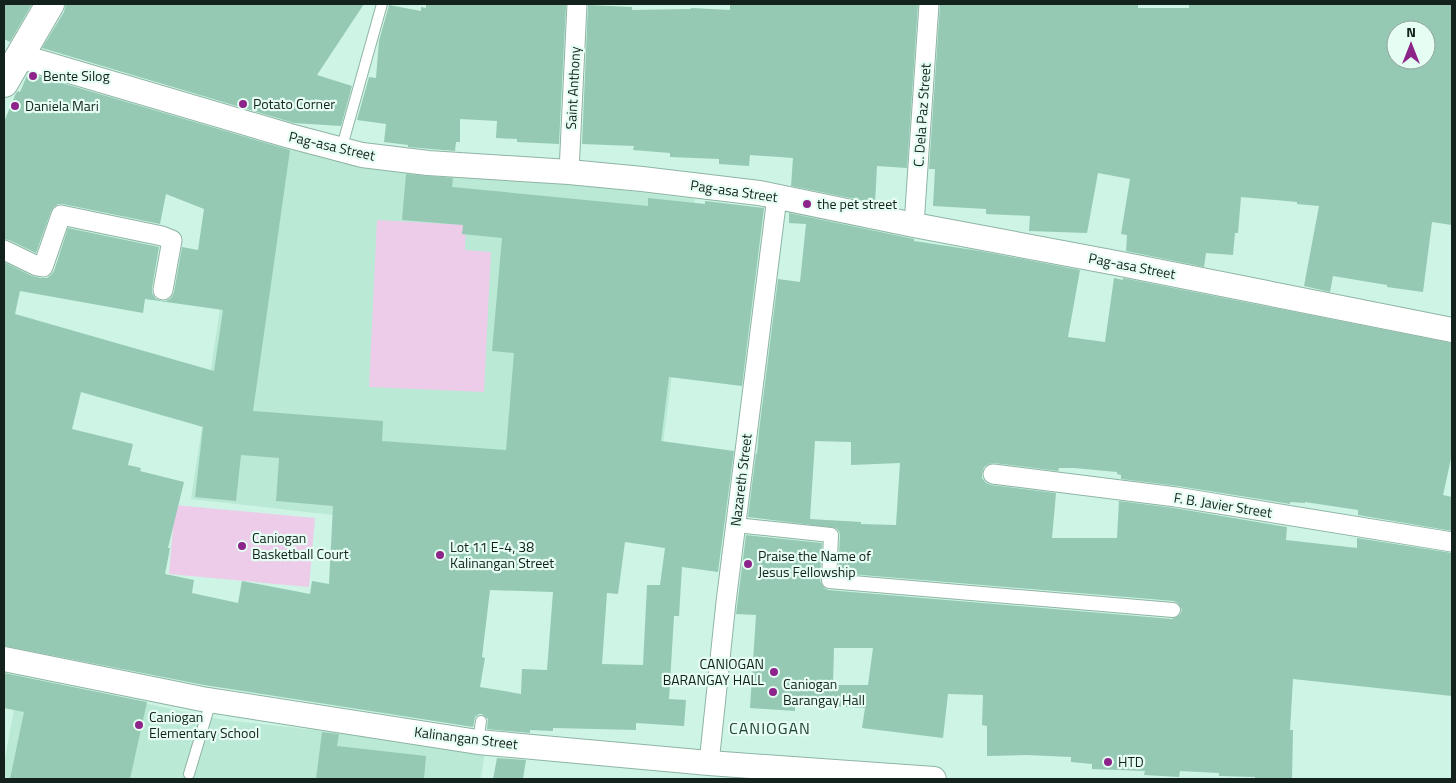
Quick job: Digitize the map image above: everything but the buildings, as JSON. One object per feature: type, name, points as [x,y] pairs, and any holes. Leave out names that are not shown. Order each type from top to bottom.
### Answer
[{"type":"main road","points":[[7,70],[50,4]]},
{"type":"street","name":"Saint Anthony","points":[[568,172],[577,4]]},
{"type":"street","name":"C. Dela Paz Street","points":[[914,225],[930,4]]},
{"type":"street","name":"Pag-asa Street","points":[[7,70],[290,136],[362,155],[428,163],[642,179],[759,193],[914,225],[1106,261],[1389,324],[1452,330]]},
{"type":"street","name":"Nazareth Street","points":[[709,763],[726,602],[777,197]]},
{"type":"street","points":[[4,250],[43,267],[61,215],[162,236],[172,240],[163,290]]},
{"type":"street","name":"F. B. Javier Street","points":[[993,474],[1176,497],[1452,542]]},
{"type":"street","points":[[736,525],[831,535],[829,581],[1173,610]]},
{"type":"street","name":"Kalinangan Street","points":[[4,658],[211,701],[479,731],[709,763],[934,779]]},
{"type":"lane","points":[[341,150],[382,4]]},
{"type":"lane","points":[[189,774],[211,701]]},
{"type":"shaded area","points":[[245,146],[321,153],[695,199],[650,543],[476,531],[191,499]]},
{"type":"shaded area","points":[[377,220],[466,225],[465,250],[491,252],[484,392],[369,387]]},
{"type":"shaded area","name":"Caniogan Basketball Court","points":[[175,505],[315,518],[309,587],[169,574]]},
{"type":"shaded area","name":"Caniogan Elementary School","points":[[20,677],[224,720],[485,749],[481,779],[4,779],[4,764]]},
{"type":"place","name":"Bente Silog","points":[[33,76]]},
{"type":"place","name":"Potato Corner","points":[[243,104]]},
{"type":"place","name":"Daniela Mari","points":[[15,106]]},
{"type":"place","name":"the pet street","points":[[807,204]]},
{"type":"place","name":"Caniogan Basketball Court","points":[[242,546]]},
{"type":"place","name":"Lot 11 E-4, 38 Kalinangan Street","points":[[440,555]]},
{"type":"place","name":"Praise the Name of Jesus Fellowship","points":[[748,564]]},
{"type":"place","name":"CANIOGAN BARANGAY HALL","points":[[774,672]]},
{"type":"place","name":"Caniogan Barangay Hall","points":[[773,692]]},
{"type":"place","name":"Caniogan Elementary School","points":[[139,725]]},
{"type":"place","name":"HTD","points":[[1108,762]]},
{"type":"district","name":"CANIOGAN","points":[[770,728]]}]
